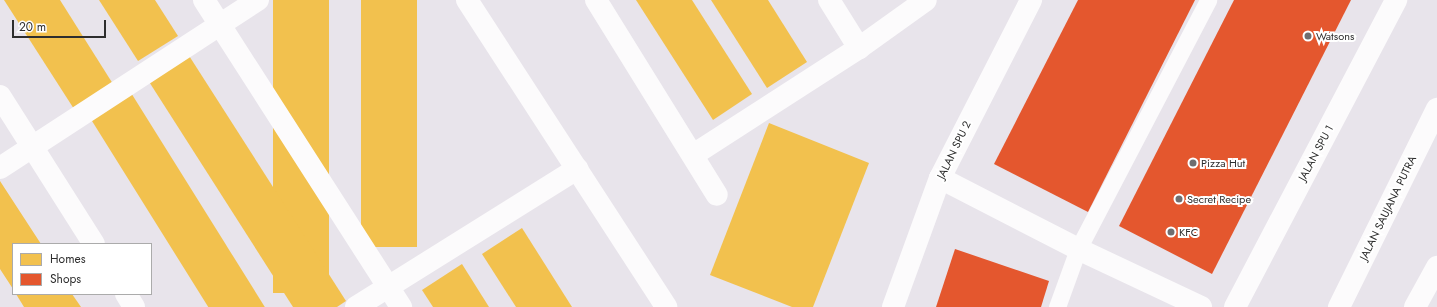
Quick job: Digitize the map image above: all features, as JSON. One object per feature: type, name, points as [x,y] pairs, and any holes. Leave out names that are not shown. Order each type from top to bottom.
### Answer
[{"type":"street","points":[[204,0],[401,307]]},
{"type":"street","points":[[0,168],[258,0]]},
{"type":"street","points":[[467,0],[666,307]]},
{"type":"street","points":[[596,0],[717,195]]},
{"type":"street","points":[[829,0],[858,48]]},
{"type":"street","points":[[693,155],[858,48],[926,0]]},
{"type":"street","name":"JALAN SPU 2","points":[[893,307],[940,178],[1031,0]]},
{"type":"street","name":"JALAN SPU 1","points":[[1235,307],[1396,0]]},
{"type":"street","points":[[0,96],[93,243]]},
{"type":"street","name":"JALAN SAUJANA PUTRA","points":[[1339,307],[1437,109]]},
{"type":"street","points":[[356,307],[577,169]]},
{"type":"street","points":[[940,178],[1078,249],[1201,307]]},
{"type":"street","points":[[1415,307],[1437,267]]},
{"type":"street","points":[[127,295],[134,307]]},
{"type":"lane","points":[[1057,307],[1078,249],[1208,0]]},
{"type":"building: Homes","points":[[4,0],[60,0],[113,84],[74,109]]},
{"type":"building: Homes","points":[[99,0],[155,0],[178,36],[138,61]]},
{"type":"building: Homes","points":[[273,0],[329,0],[329,293],[273,293]]},
{"type":"building: Homes","points":[[361,0],[417,0],[417,247],[361,247]]},
{"type":"building: Homes","points":[[636,0],[692,0],[752,94],[713,120]]},
{"type":"building: Homes","points":[[711,0],[768,0],[807,62],[767,88]]},
{"type":"building: Homes","points":[[186,51],[346,301],[337,307],[293,307],[146,77]]},
{"type":"building: Homes","points":[[128,88],[265,307],[208,307],[87,113]]},
{"type":"building: Homes","points":[[769,123],[869,163],[813,307],[792,307],[710,275]]},
{"type":"building: Homes","points":[[0,181],[40,243],[12,243],[12,287],[0,269]]},
{"type":"building: Homes","points":[[522,228],[572,307],[516,307],[482,254]]},
{"type":"building: Homes","points":[[462,264],[489,307],[433,307],[422,290]]},
{"type":"building: Homes","points":[[17,295],[73,295],[81,307],[24,307]]},
{"type":"building: Shops","points":[[1078,0],[1195,0],[1088,212],[994,164]]},
{"type":"building: Shops","points":[[1234,0],[1351,0],[1212,274],[1119,226]]},
{"type":"building: Shops","points":[[955,249],[1049,281],[1041,307],[936,307]]},
{"type":"place","name":"Watsons","points":[[1308,36]]},
{"type":"place","name":"Pizza Hut","points":[[1193,163]]},
{"type":"place","name":"Secret Recipe","points":[[1179,199]]},
{"type":"place","name":"KFC","points":[[1171,232]]}]
